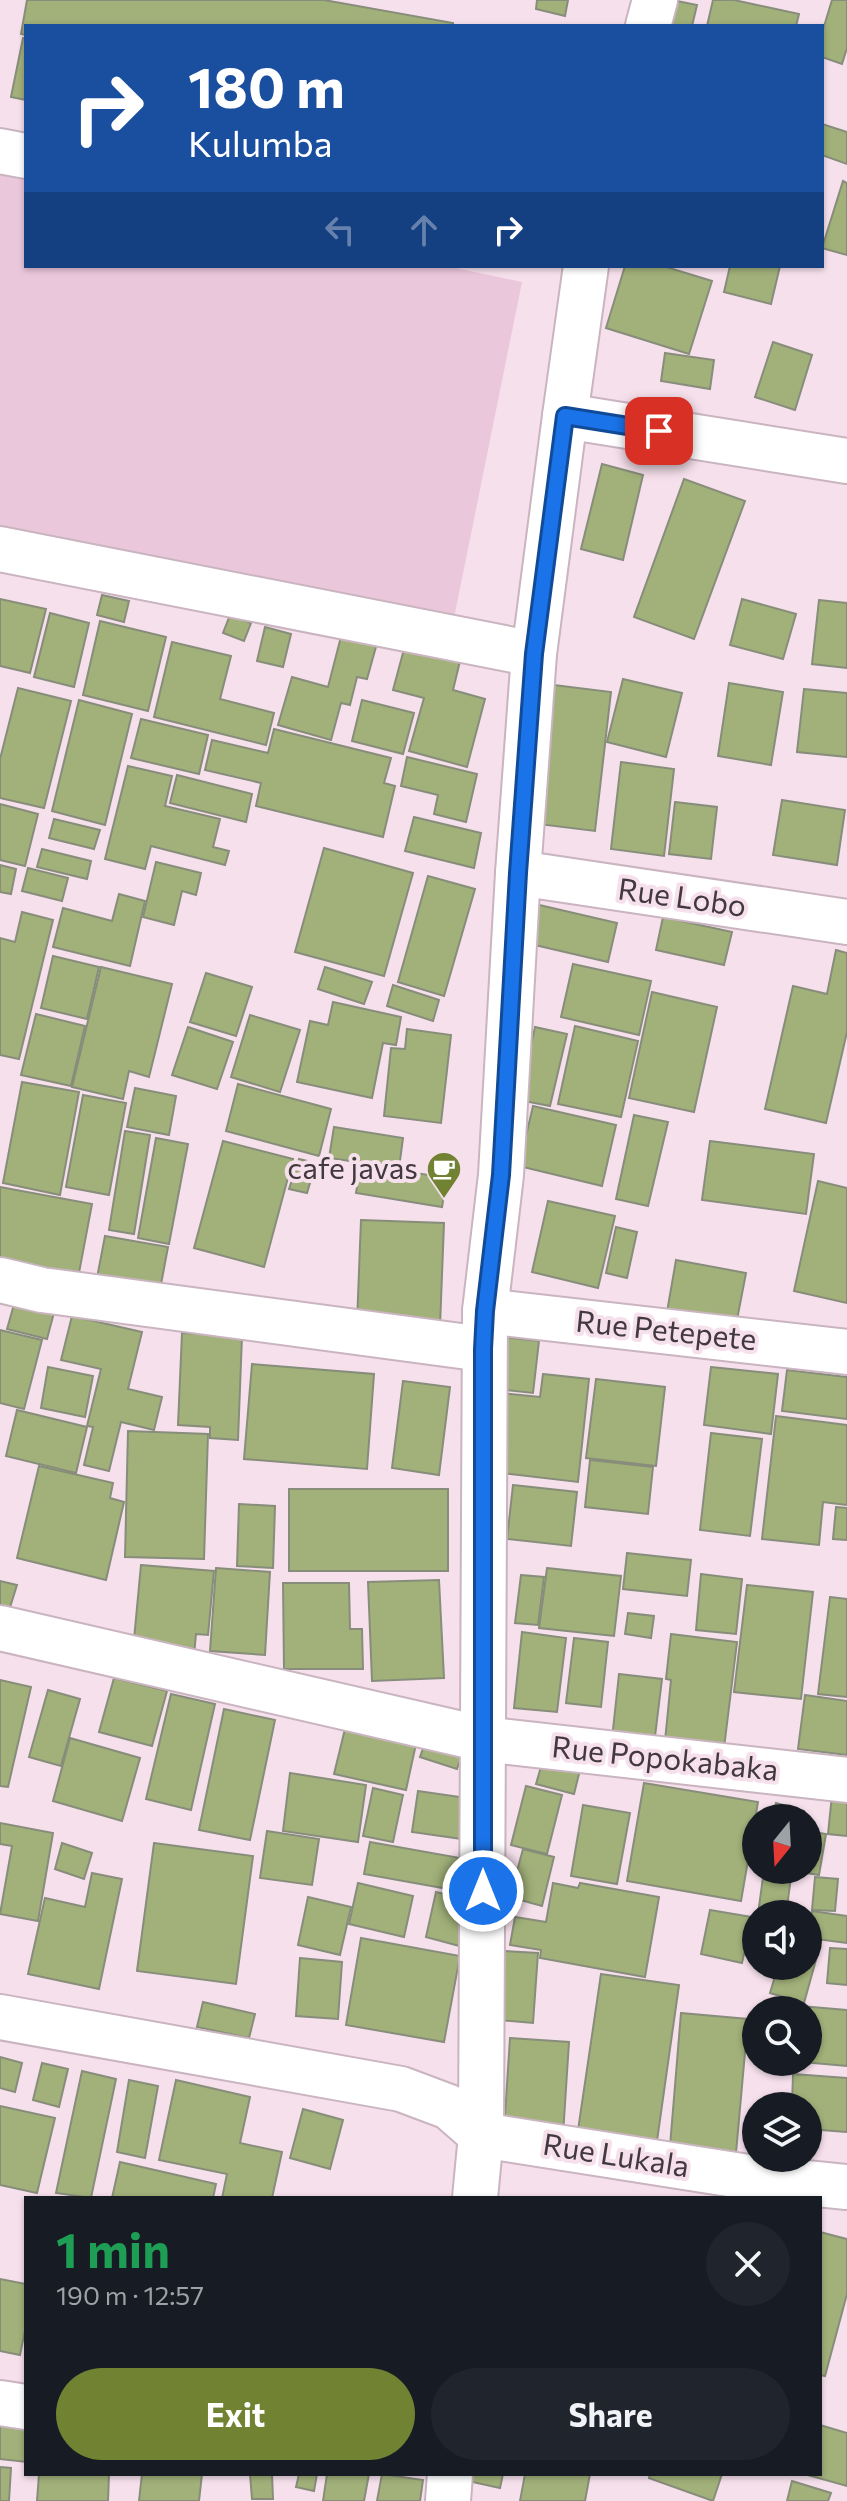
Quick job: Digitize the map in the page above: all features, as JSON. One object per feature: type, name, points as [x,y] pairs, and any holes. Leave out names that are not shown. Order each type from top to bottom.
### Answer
[{"type":"street","points":[[649,24],[655,0]]},
{"type":"street","points":[[0,151],[24,156]]},
{"type":"street","points":[[475,2196],[481,2135],[484,1330],[501,1175],[534,654],[584,268]]},
{"type":"street","points":[[565,416],[847,461]]},
{"type":"street","points":[[0,549],[534,654]]},
{"type":"street","name":"Rue Lobo","points":[[518,873],[847,922]]},
{"type":"street","name":"Rue Petepete","points":[[0,1280],[42,1290],[484,1330],[847,1352]]},
{"type":"street","name":"Rue Popokabaka","points":[[0,1628],[483,1739],[847,1780]]},
{"type":"street","points":[[0,2017],[401,2089],[449,2107],[481,2135]]},
{"type":"street","name":"Rue Lukala","points":[[481,2135],[748,2177],[847,2187]]},
{"type":"street","points":[[0,2403],[24,2407]]},
{"type":"street","points":[[448,2501],[450,2476]]},
{"type":"shaded area","points":[[0,173],[24,179],[24,268],[456,268],[522,282],[453,623],[0,529]]},
{"type":"building","points":[[27,0],[324,0],[453,23],[24,24],[24,35],[21,34]]},
{"type":"building","points":[[537,0],[568,0],[565,16],[536,9]]},
{"type":"building","points":[[672,0],[697,5],[692,24],[659,24]]},
{"type":"building","points":[[713,0],[734,0],[799,14],[796,24],[707,24]]},
{"type":"building","points":[[832,0],[847,0],[847,48],[842,64],[824,58],[824,26]]},
{"type":"building","points":[[23,38],[24,38],[24,100],[11,97]]},
{"type":"building","points":[[824,125],[847,132],[847,164],[824,156]]},
{"type":"building","points":[[843,181],[847,183],[847,255],[824,249]]},
{"type":"building","points":[[624,268],[670,268],[712,281],[689,354],[606,328]]},
{"type":"building","points":[[730,268],[780,268],[771,304],[724,292]]},
{"type":"building","points":[[773,342],[812,355],[795,410],[755,397]]},
{"type":"building","points":[[665,353],[714,360],[710,389],[661,381]]},
{"type":"building","points":[[602,464],[643,475],[623,560],[581,549]]},
{"type":"building","points":[[684,479],[745,501],[694,639],[634,617]]},
{"type":"building","points":[[102,595],[129,601],[124,622],[97,615]]},
{"type":"building","points":[[0,599],[46,609],[30,673],[0,666]]},
{"type":"building","points":[[742,599],[796,614],[783,659],[730,645]]},
{"type":"building","points":[[819,600],[847,603],[847,668],[812,664]]},
{"type":"building","points":[[50,613],[89,623],[74,687],[34,677]]},
{"type":"building","points":[[230,615],[251,623],[244,641],[223,633]]},
{"type":"building","points":[[100,621],[166,637],[148,711],[83,695]]},
{"type":"building","points":[[344,625],[379,636],[367,679],[357,677],[350,705],[341,703],[331,740],[278,725],[292,677],[328,687]]},
{"type":"building","points":[[265,627],[291,634],[283,667],[257,661]]},
{"type":"building","points":[[407,638],[462,653],[453,690],[485,699],[467,767],[409,751],[424,698],[393,690]]},
{"type":"building","points":[[172,642],[231,656],[220,699],[274,713],[266,745],[154,717]]},
{"type":"building","points":[[623,679],[682,693],[666,757],[607,742]]},
{"type":"building","points":[[729,683],[783,692],[771,765],[718,756]]},
{"type":"building","points":[[554,685],[611,692],[595,831],[538,824]]},
{"type":"building","points":[[18,688],[71,701],[44,808],[0,798],[0,759]]},
{"type":"building","points":[[804,689],[847,693],[847,757],[797,752]]},
{"type":"building","points":[[79,700],[132,714],[105,825],[52,811]]},
{"type":"building","points":[[362,700],[414,713],[403,754],[352,741]]},
{"type":"building","points":[[141,719],[208,735],[199,774],[131,758]]},
{"type":"building","points":[[274,729],[391,758],[384,783],[395,786],[383,837],[256,806],[261,783],[205,770],[212,740],[268,753]]},
{"type":"building","points":[[407,757],[477,774],[466,822],[434,814],[438,795],[401,786]]},
{"type":"building","points":[[621,762],[674,769],[664,856],[611,849]]},
{"type":"building","points":[[128,766],[172,776],[165,806],[220,819],[213,847],[229,851],[225,865],[151,846],[145,869],[105,859]]},
{"type":"building","points":[[177,775],[252,794],[246,822],[170,803]]},
{"type":"building","points":[[782,800],[845,810],[837,865],[773,855]]},
{"type":"building","points":[[675,802],[717,807],[711,859],[669,854]]},
{"type":"building","points":[[0,804],[38,814],[25,866],[0,860]]},
{"type":"building","points":[[414,817],[481,833],[474,868],[405,851]]},
{"type":"building","points":[[54,819],[100,830],[94,849],[49,838]]},
{"type":"building","points":[[324,848],[413,873],[384,976],[295,952]]},
{"type":"building","points":[[42,849],[91,861],[87,879],[37,867]]},
{"type":"building","points":[[156,862],[201,873],[196,895],[182,891],[174,925],[143,917]]},
{"type":"building","points":[[0,865],[16,869],[11,894],[0,892]]},
{"type":"building","points":[[28,868],[68,878],[62,901],[22,891]]},
{"type":"building","points":[[428,876],[475,889],[444,996],[398,982]]},
{"type":"building","points":[[119,894],[145,901],[130,966],[53,947],[63,908],[112,921]]},
{"type":"building","points":[[535,904],[617,923],[608,962],[526,943]]},
{"type":"building","points":[[22,912],[53,920],[19,1059],[0,1055],[0,938],[15,942]]},
{"type":"building","points":[[663,917],[732,932],[724,965],[656,950]]},
{"type":"building","points":[[836,950],[847,953],[847,1032],[826,1123],[765,1109],[793,986],[827,994]]},
{"type":"building","points":[[53,956],[99,967],[87,1019],[41,1008]]},
{"type":"building","points":[[573,964],[651,981],[639,1035],[561,1017]]},
{"type":"building","points":[[101,967],[172,984],[149,1077],[129,1071],[123,1099],[72,1087]]},
{"type":"building","points":[[325,967],[372,982],[364,1004],[318,989]]},
{"type":"building","points":[[206,973],[252,987],[236,1036],[190,1022]]},
{"type":"building","points":[[393,985],[439,1000],[433,1021],[387,1006]]},
{"type":"building","points":[[652,992],[717,1007],[694,1112],[629,1098]]},
{"type":"building","points":[[333,1002],[401,1017],[396,1045],[383,1043],[372,1098],[297,1082],[310,1021],[328,1025]]},
{"type":"building","points":[[36,1014],[85,1026],[71,1086],[21,1075]]},
{"type":"building","points":[[250,1015],[300,1030],[280,1092],[231,1077]]},
{"type":"building","points":[[575,1026],[638,1041],[621,1117],[558,1104]]},
{"type":"building","points":[[188,1027],[233,1042],[217,1089],[172,1075]]},
{"type":"building","points":[[535,1027],[567,1034],[550,1106],[519,1100]]},
{"type":"building","points":[[407,1029],[451,1035],[441,1123],[384,1116],[391,1048],[405,1049]]},
{"type":"building","points":[[22,1082],[79,1092],[60,1195],[3,1183]]},
{"type":"building","points":[[238,1084],[331,1109],[319,1156],[226,1131]]},
{"type":"building","points":[[135,1088],[176,1096],[169,1135],[127,1127]]},
{"type":"building","points":[[83,1095],[126,1103],[109,1195],[66,1187]]},
{"type":"building","points":[[533,1106],[616,1125],[602,1186],[519,1166]]},
{"type":"building","points":[[634,1115],[668,1122],[648,1206],[616,1199]]},
{"type":"building","points":[[334,1127],[403,1138],[399,1168],[329,1158]]},
{"type":"building","points":[[125,1131],[150,1135],[134,1234],[109,1230]]},
{"type":"building","points":[[156,1138],[188,1144],[169,1244],[138,1238]]},
{"type":"building","points":[[223,1141],[293,1159],[264,1267],[194,1248]]},
{"type":"building","points":[[710,1141],[814,1154],[806,1214],[702,1200]]},
{"type":"building","points":[[299,1159],[316,1163],[307,1193],[289,1189]]},
{"type":"building","points":[[361,1164],[447,1178],[442,1207],[356,1193]]},
{"type":"building","points":[[818,1181],[847,1188],[847,1303],[794,1291]]},
{"type":"building","points":[[0,1187],[92,1204],[78,1278],[0,1264]]},
{"type":"building","points":[[548,1201],[615,1216],[598,1288],[532,1272]]},
{"type":"building","points":[[361,1220],[444,1223],[440,1326],[357,1323]]},
{"type":"building","points":[[616,1227],[637,1232],[627,1278],[606,1273]]},
{"type":"building","points":[[105,1236],[168,1247],[159,1295],[96,1283]]},
{"type":"building","points":[[676,1260],[746,1273],[736,1325],[667,1312]]},
{"type":"building","points":[[17,1294],[56,1305],[47,1339],[7,1329]]},
{"type":"building","points":[[72,1316],[142,1332],[128,1389],[162,1397],[154,1430],[121,1422],[109,1471],[84,1465],[93,1427],[87,1426],[101,1369],[61,1360]]},
{"type":"building","points":[[0,1330],[42,1340],[24,1409],[0,1403]]},
{"type":"building","points":[[182,1333],[242,1336],[238,1440],[210,1438],[210,1427],[178,1425]]},
{"type":"building","points":[[503,1337],[539,1341],[533,1393],[497,1389]]},
{"type":"building","points":[[252,1364],[374,1374],[367,1469],[244,1459]]},
{"type":"building","points":[[48,1367],[93,1376],[85,1417],[41,1408]]},
{"type":"building","points":[[711,1367],[778,1374],[771,1434],[704,1425]]},
{"type":"building","points":[[787,1370],[847,1377],[847,1419],[782,1411]]},
{"type":"building","points":[[543,1374],[589,1379],[578,1482],[492,1472],[500,1393],[540,1397]]},
{"type":"building","points":[[596,1379],[665,1387],[656,1466],[586,1458]]},
{"type":"building","points":[[403,1381],[450,1387],[439,1475],[392,1468]]},
{"type":"building","points":[[17,1410],[87,1427],[76,1473],[6,1456]]},
{"type":"building","points":[[776,1416],[847,1425],[847,1505],[823,1502],[819,1545],[762,1539]]},
{"type":"building","points":[[128,1431],[208,1434],[204,1559],[125,1557]]},
{"type":"building","points":[[711,1433],[762,1439],[750,1536],[700,1530]]},
{"type":"building","points":[[590,1460],[653,1467],[648,1514],[585,1507]]},
{"type":"building","points":[[39,1466],[113,1483],[110,1498],[124,1502],[106,1580],[17,1558]]},
{"type":"building","points":[[513,1485],[577,1492],[571,1546],[507,1539]]},
{"type":"building","points":[[289,1489],[448,1489],[448,1571],[289,1571]]},
{"type":"building","points":[[239,1504],[275,1506],[273,1568],[237,1566]]},
{"type":"building","points":[[836,1507],[847,1508],[847,1540],[833,1539]]},
{"type":"building","points":[[627,1553],[691,1560],[687,1596],[623,1589]]},
{"type":"building","points":[[141,1565],[214,1571],[208,1635],[196,1634],[194,1655],[133,1650]]},
{"type":"building","points":[[216,1568],[270,1572],[265,1655],[210,1651]]},
{"type":"building","points":[[547,1568],[621,1576],[614,1636],[539,1628]]},
{"type":"building","points":[[701,1574],[742,1579],[736,1634],[696,1630]]},
{"type":"building","points":[[521,1575],[544,1577],[538,1625],[515,1623]]},
{"type":"building","points":[[439,1580],[444,1678],[372,1681],[368,1582]]},
{"type":"building","points":[[0,1581],[17,1585],[6,1620],[0,1618]]},
{"type":"building","points":[[283,1583],[349,1583],[350,1629],[362,1629],[363,1669],[284,1669]]},
{"type":"building","points":[[747,1585],[813,1592],[801,1699],[734,1692]]},
{"type":"building","points":[[830,1597],[847,1599],[847,1697],[818,1694]]},
{"type":"building","points":[[628,1613],[654,1616],[651,1638],[625,1634]]},
{"type":"building","points":[[522,1632],[566,1638],[557,1712],[514,1708]]},
{"type":"building","points":[[671,1634],[737,1642],[724,1748],[665,1741],[671,1680],[666,1679]]},
{"type":"building","points":[[574,1638],[608,1642],[601,1707],[566,1703]]},
{"type":"building","points":[[619,1674],[662,1679],[653,1753],[611,1748]]},
{"type":"building","points":[[114,1678],[167,1691],[152,1746],[99,1732]]},
{"type":"building","points":[[0,1680],[31,1687],[8,1787],[0,1786]]},
{"type":"building","points":[[48,1690],[80,1699],[61,1766],[29,1757]]},
{"type":"building","points":[[171,1694],[215,1704],[191,1810],[146,1799]]},
{"type":"building","points":[[805,1695],[847,1701],[847,1755],[798,1749]]},
{"type":"building","points":[[224,1709],[275,1720],[250,1840],[199,1830]]},
{"type":"building","points":[[430,1728],[467,1740],[457,1769],[420,1757]]},
{"type":"building","points":[[345,1729],[416,1744],[406,1790],[334,1774]]},
{"type":"building","points":[[70,1738],[140,1758],[122,1821],[53,1801]]},
{"type":"building","points":[[543,1760],[580,1770],[574,1794],[536,1784]]},
{"type":"building","points":[[290,1773],[366,1785],[358,1842],[283,1831]]},
{"type":"building","points":[[644,1783],[758,1802],[742,1804],[744,1884],[741,1901],[627,1881]]},
{"type":"building","points":[[526,1786],[562,1795],[547,1854],[511,1845]]},
{"type":"building","points":[[373,1788],[403,1795],[393,1842],[363,1836]]},
{"type":"building","points":[[418,1791],[474,1799],[469,1840],[412,1832]]},
{"type":"building","points":[[832,1795],[847,1797],[847,1836],[828,1834]]},
{"type":"building","points":[[583,1805],[630,1813],[617,1884],[571,1876]]},
{"type":"building","points":[[0,1823],[53,1833],[38,1921],[0,1914],[12,1846],[0,1844]]},
{"type":"building","points":[[267,1831],[319,1839],[312,1885],[260,1878]]},
{"type":"building","points":[[822,1833],[826,1834],[822,1857]]},
{"type":"building","points":[[370,1842],[471,1860],[465,1892],[364,1874]]},
{"type":"building","points":[[62,1843],[92,1853],[84,1879],[55,1869]]},
{"type":"building","points":[[154,1843],[253,1856],[236,1984],[137,1971]]},
{"type":"building","points":[[523,1849],[554,1857],[542,1906],[510,1897]]},
{"type":"building","points":[[92,1873],[122,1879],[99,1989],[28,1974],[45,1898],[85,1907]]},
{"type":"building","points":[[822,1878],[838,1879],[835,1911],[822,1910],[822,1900],[813,1900],[814,1884],[822,1884]]},
{"type":"building","points":[[358,1883],[413,1896],[404,1937],[349,1924]]},
{"type":"building","points":[[553,1883],[578,1888],[580,1883],[659,1897],[645,1977],[540,1958],[541,1950],[510,1945],[515,1917],[546,1922]]},
{"type":"building","points":[[762,1884],[790,1884],[788,1900],[760,1900]]},
{"type":"building","points":[[436,1892],[474,1901],[463,1947],[426,1937]]},
{"type":"building","points":[[308,1897],[351,1907],[340,1955],[298,1945]]},
{"type":"building","points":[[710,1910],[742,1915],[742,1963],[701,1954]]},
{"type":"building","points":[[822,1912],[847,1916],[847,1943],[822,1940]]},
{"type":"building","points":[[361,1938],[460,1956],[444,2042],[346,2025]]},
{"type":"building","points":[[830,1948],[847,1949],[847,1985],[827,1983]]},
{"type":"building","points":[[505,1951],[538,1953],[533,2023],[499,2020]]},
{"type":"building","points":[[300,1958],[342,1962],[338,2019],[296,2016]]},
{"type":"building","points":[[601,1974],[679,1985],[656,2148],[577,2137]]},
{"type":"building","points":[[774,1980],[810,1980],[806,1996],[770,1993]]},
{"type":"building","points":[[203,2002],[255,2014],[249,2038],[197,2027]]},
{"type":"building","points":[[822,2008],[847,2010],[847,2066],[822,2064]]},
{"type":"building","points":[[681,2013],[742,2018],[743,2076],[736,2153],[670,2146]]},
{"type":"building","points":[[510,2038],[569,2042],[563,2135],[504,2131]]},
{"type":"building","points":[[0,2057],[22,2063],[15,2092],[0,2088]]},
{"type":"building","points":[[42,2063],[68,2069],[59,2107],[33,2100]]},
{"type":"building","points":[[82,2071],[116,2079],[91,2196],[56,2193]]},
{"type":"building","points":[[793,2076],[847,2078],[847,2132],[822,2130],[822,2092],[792,2092]]},
{"type":"building","points":[[129,2080],[158,2086],[145,2158],[117,2152]]},
{"type":"building","points":[[176,2080],[250,2097],[240,2143],[282,2152],[272,2196],[222,2196],[227,2174],[159,2160]]},
{"type":"building","points":[[0,2106],[55,2118],[37,2193],[0,2185]]},
{"type":"building","points":[[303,2109],[343,2120],[330,2169],[290,2158]]},
{"type":"building","points":[[120,2162],[216,2184],[213,2196],[112,2196]]},
{"type":"building","points":[[822,2233],[847,2239],[847,2294],[825,2376],[822,2375]]},
{"type":"building","points":[[0,2279],[24,2284],[24,2336],[20,2355],[0,2351]]},
{"type":"building","points":[[0,2421],[24,2424],[24,2462],[0,2459]]},
{"type":"building","points":[[822,2426],[847,2433],[847,2486],[811,2476],[822,2476]]},
{"type":"building","points":[[0,2467],[11,2468],[9,2501],[0,2501]]},
{"type":"building","points":[[39,2476],[109,2476],[108,2501],[37,2501]]},
{"type":"building","points":[[142,2476],[202,2476],[199,2501],[139,2501]]},
{"type":"building","points":[[250,2476],[272,2476],[273,2499],[252,2499]]},
{"type":"building","points":[[299,2476],[317,2476],[314,2491],[296,2487]]},
{"type":"building","points":[[327,2476],[369,2476],[364,2501],[323,2501]]},
{"type":"building","points":[[382,2476],[423,2480],[420,2501],[377,2501]]},
{"type":"building","points":[[460,2476],[503,2476],[500,2488],[459,2479]]},
{"type":"building","points":[[525,2476],[590,2476],[585,2501],[520,2501]]},
{"type":"building","points":[[650,2476],[721,2476],[713,2501]]},
{"type":"building","points":[[792,2481],[831,2493],[828,2501],[787,2501]]},
{"type":"place","name":"cafe javas","points":[[444,1200]]},
{"type":"route","points":[[483,1891],[483,1349],[501,1175],[534,654],[565,416],[659,431]]}]
